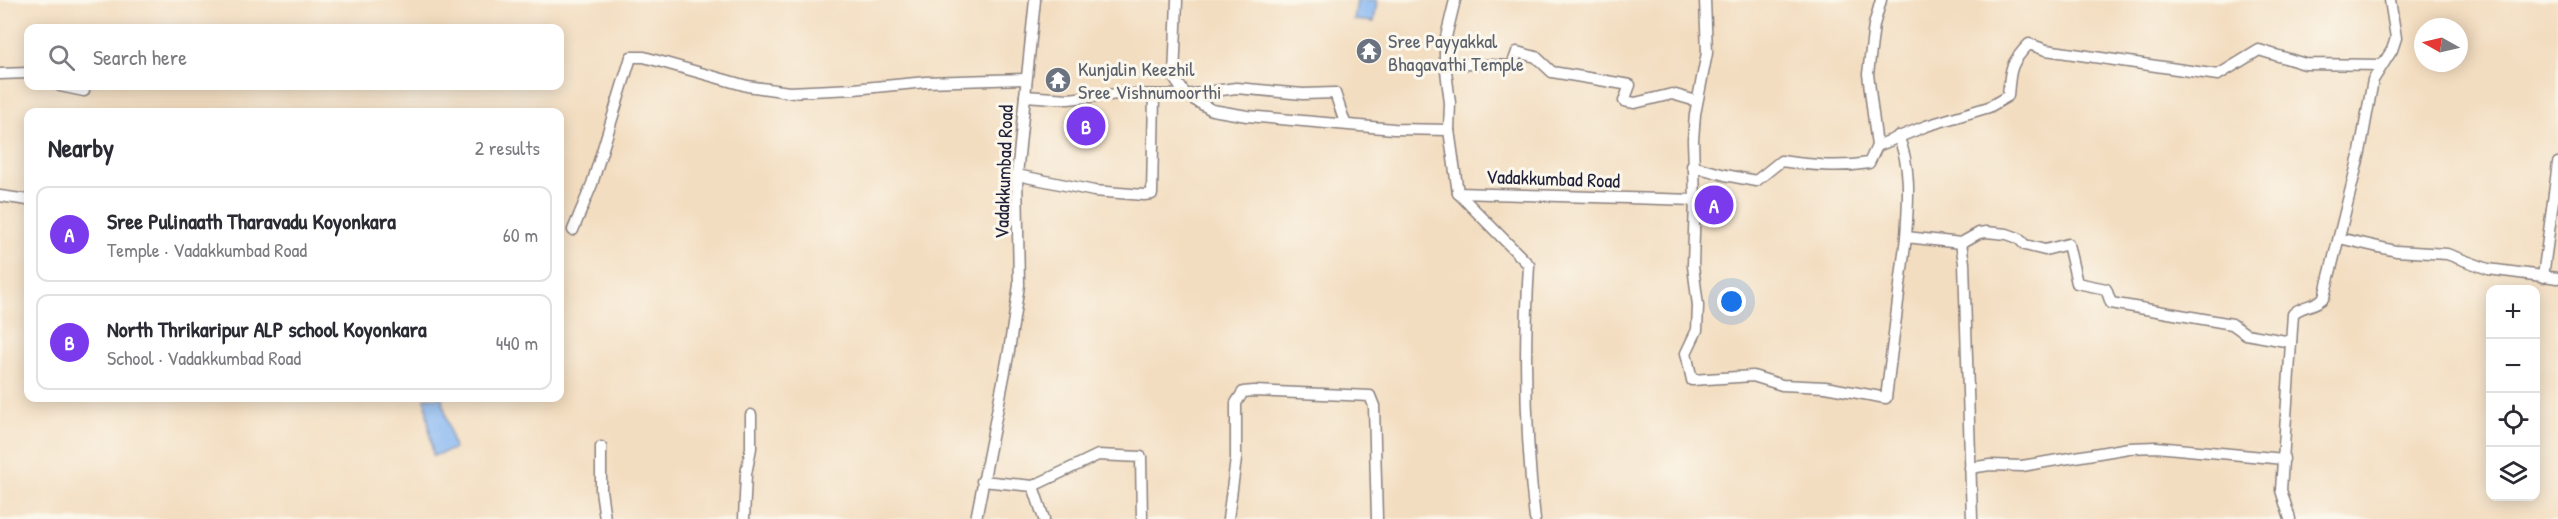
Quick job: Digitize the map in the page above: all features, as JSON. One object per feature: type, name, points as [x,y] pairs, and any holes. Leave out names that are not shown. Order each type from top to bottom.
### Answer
[{"type":"street","points":[[1025,96],[1035,0]]},
{"type":"street","points":[[1177,0],[1174,78],[1186,95],[1212,110],[1247,116],[1394,129],[1449,130]]},
{"type":"street","name":"Vadakkumbad Road","points":[[1455,0],[1445,41],[1445,63],[1450,103],[1449,130],[1458,193],[1695,200]]},
{"type":"street","points":[[1705,0],[1707,53],[1695,114],[1692,166],[1695,200],[1693,266],[1698,306],[1697,330],[1686,353],[1692,380],[1753,376],[1782,385],[1825,387],[1886,398],[1906,237],[1909,187],[1903,146],[1898,136]]},
{"type":"street","points":[[1692,166],[1725,176],[1756,181],[1781,161],[1815,166],[1851,166],[1869,163],[1877,146],[1868,74],[1881,0]]},
{"type":"street","points":[[2290,519],[2282,490],[2293,314],[2296,310],[2318,303],[2324,297],[2360,152],[2373,80],[2380,65],[2392,50],[2396,38],[2390,0]]},
{"type":"street","points":[[1877,146],[1898,136],[1989,107],[2003,100],[2008,96],[2010,69],[2017,56],[2029,45],[2046,50],[2218,75],[2259,50],[2305,64],[2380,65]]},
{"type":"street","points":[[1445,63],[1512,66],[1516,52],[1536,57],[1552,72],[1630,85],[1624,101],[1635,103],[1672,94],[1693,100]]},
{"type":"street","points":[[573,230],[592,184],[631,57],[644,57],[747,86],[789,92],[926,82],[1026,79]]},
{"type":"street","points":[[0,74],[24,73]]},
{"type":"street","name":"Vadakkumbad Road","points":[[976,519],[1009,351],[1019,285],[1017,175],[1025,96],[1068,99],[1118,94],[1186,95],[1236,88],[1303,94],[1335,93],[1345,123]]},
{"type":"street","points":[[79,90],[84,91]]},
{"type":"street","points":[[1017,175],[1094,191],[1152,194],[1154,96]]},
{"type":"street","points":[[2543,277],[2558,163]]},
{"type":"street","points":[[1458,193],[1529,265],[1527,308],[1529,470],[1535,519]]},
{"type":"street","points":[[0,196],[24,199]]},
{"type":"street","points":[[1906,237],[1961,243],[1979,233],[1986,232],[2018,237],[2025,245],[2045,250],[2068,244],[2077,283],[2106,289],[2111,303],[2232,324],[2246,334],[2291,342]]},
{"type":"street","points":[[2339,238],[2396,251],[2447,254],[2488,270],[2558,278]]},
{"type":"street","points":[[1961,243],[1964,263],[1972,519]]},
{"type":"street","points":[[1228,519],[1236,459],[1236,403],[1243,392],[1254,391],[1370,396],[1374,406],[1377,519]]},
{"type":"street","points":[[744,519],[746,474],[752,448],[751,415]]},
{"type":"street","points":[[601,447],[601,490],[605,519]]},
{"type":"street","points":[[1970,468],[1990,465],[2022,466],[2129,448],[2156,447],[2284,459]]},
{"type":"street","points":[[982,482],[1033,486],[1098,455],[1141,457],[1142,519]]},
{"type":"street","points":[[1033,486],[1044,519]]},
{"type":"water","points":[[1357,0],[1377,0],[1374,22],[1354,20]]},
{"type":"water","points":[[426,402],[443,402],[454,449],[433,456]]},
{"type":"place","name":"Sree Payyakkal Bhagavathi Temple","points":[[1369,51]]},
{"type":"place","name":"Kunjalin Keezhil Sree Vishnumoorthi","points":[[1058,80]]},
{"type":"place","name":"North Thrikaripur ALP school Koyonkara","points":[[1086,126]]},
{"type":"place","name":"Sree Pulinaath Tharavadu Koyonkara","points":[[1714,205]]}]
